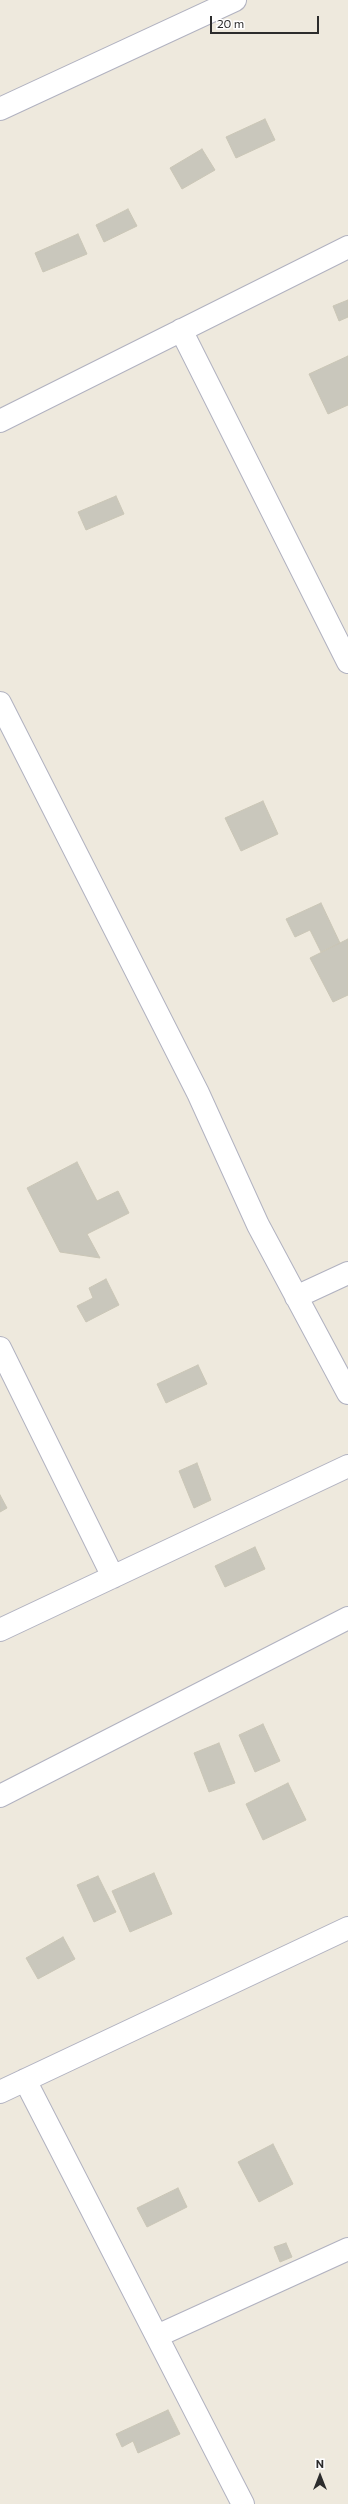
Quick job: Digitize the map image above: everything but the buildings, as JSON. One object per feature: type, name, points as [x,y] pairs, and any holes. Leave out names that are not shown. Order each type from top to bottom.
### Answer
[{"type":"street","points":[[0,109],[235,0]]},
{"type":"street","points":[[0,421],[348,247]]},
{"type":"street","points":[[181,330],[348,662]]},
{"type":"street","points":[[0,703],[198,1094],[258,1225],[348,1393]]},
{"type":"street","points":[[296,1297],[348,1273]]},
{"type":"street","points":[[0,1348],[113,1577]]},
{"type":"street","points":[[0,1630],[348,1466]]},
{"type":"street","points":[[0,1796],[348,1618]]},
{"type":"street","points":[[0,2092],[348,1928]]},
{"type":"street","points":[[25,2080],[243,2504]]},
{"type":"street","points":[[157,2336],[348,2249]]}]
